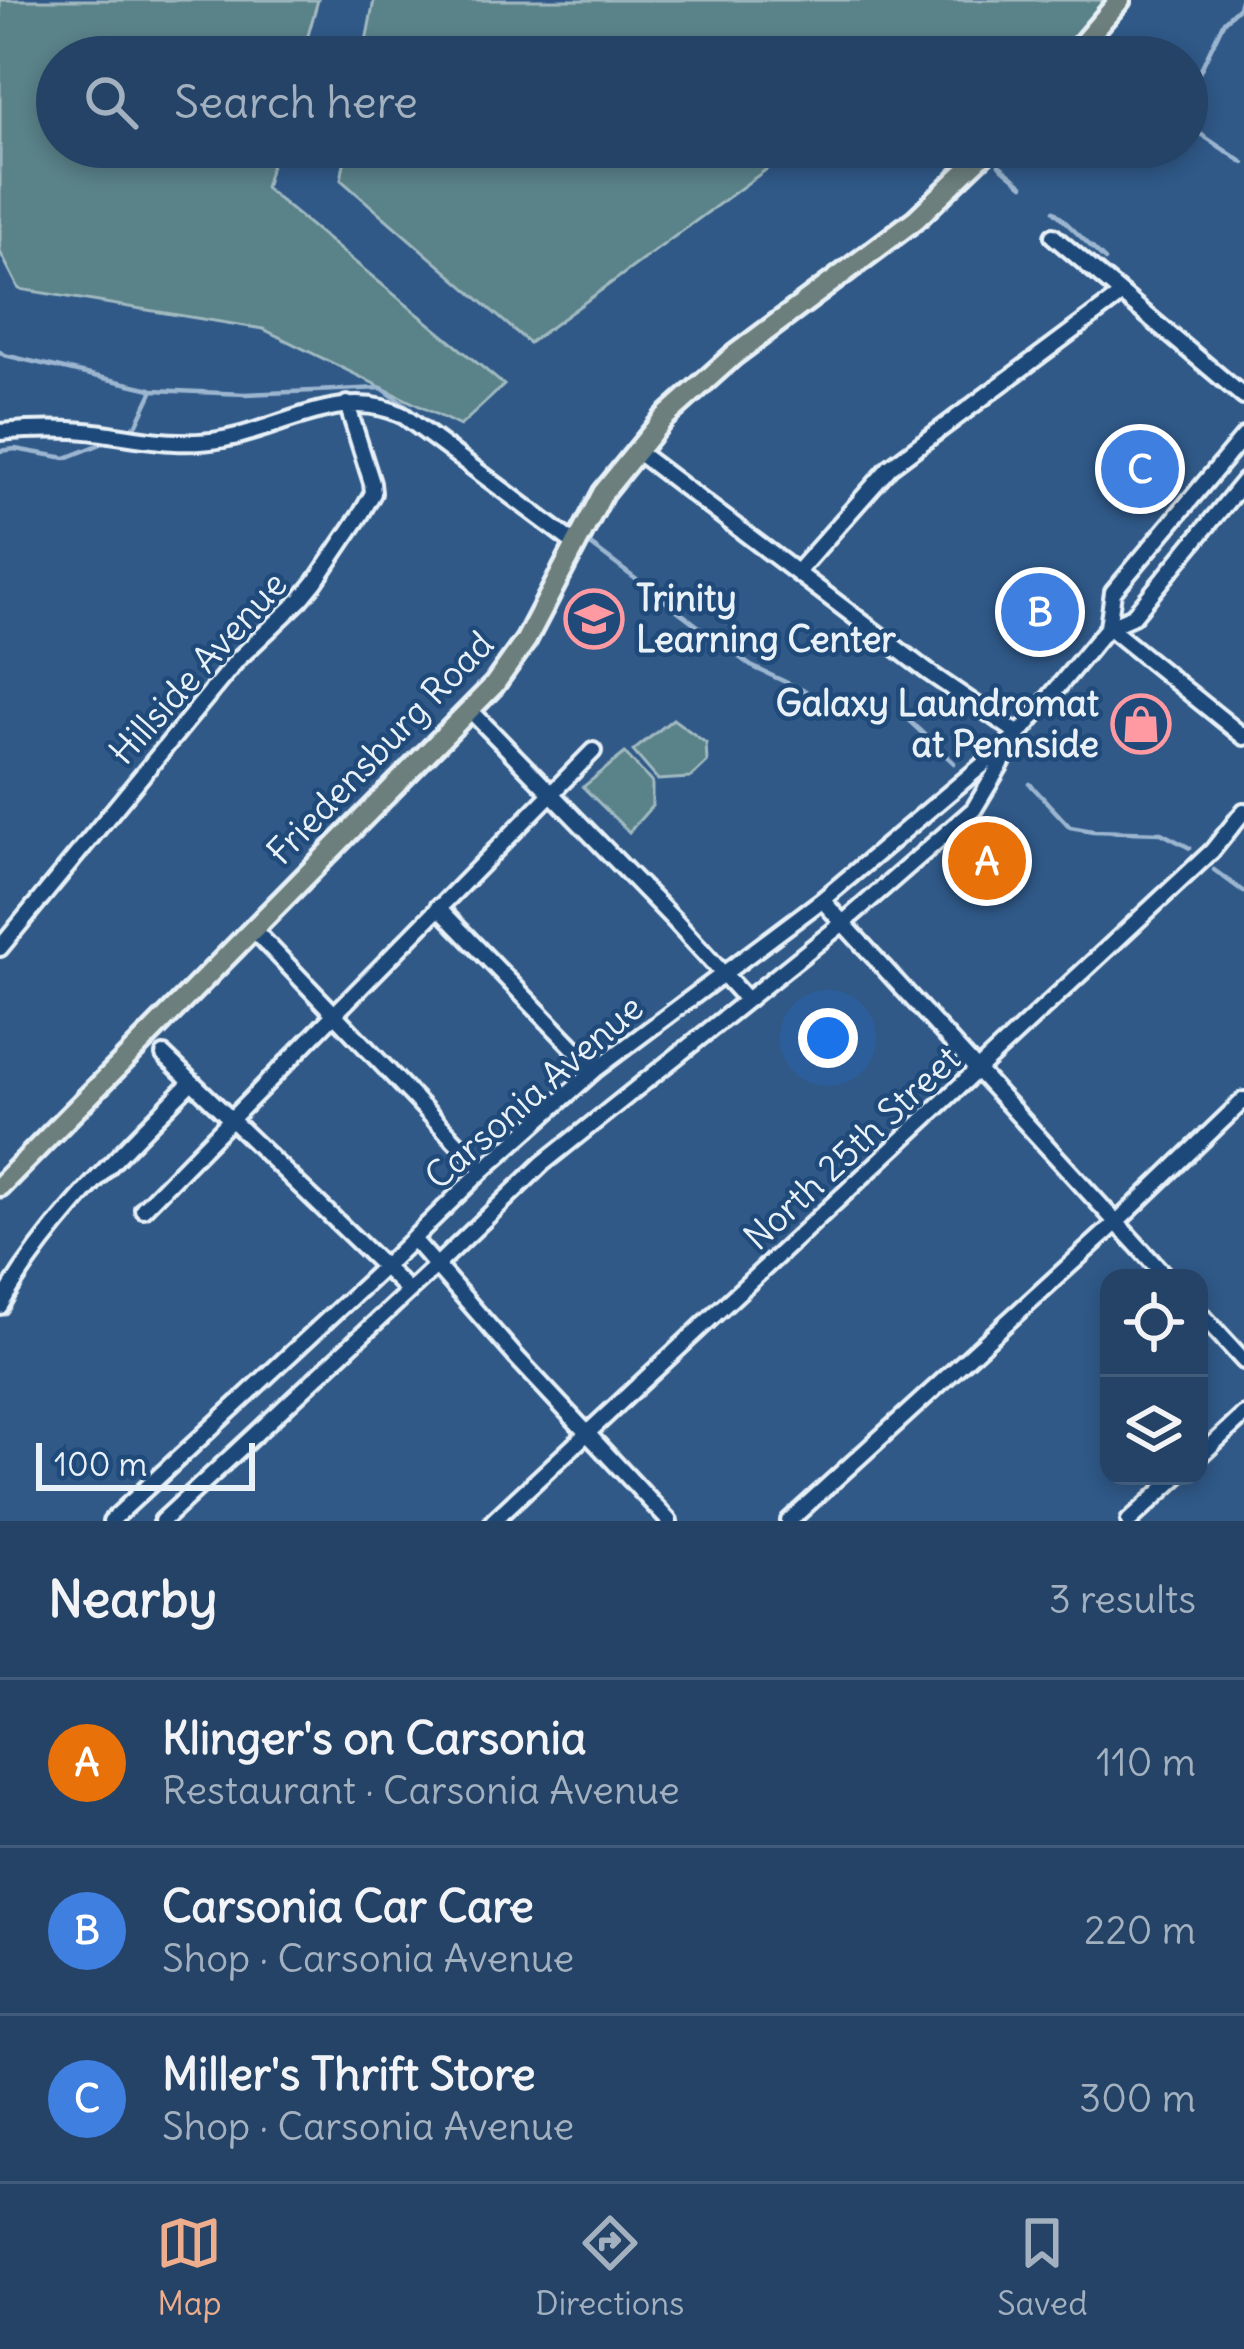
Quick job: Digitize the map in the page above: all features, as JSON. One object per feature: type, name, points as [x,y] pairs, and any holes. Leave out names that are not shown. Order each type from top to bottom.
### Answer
[{"type":"main road","points":[[1089,36],[1120,0]]},
{"type":"main road","name":"Friedensburg Road","points":[[0,1186],[471,711],[512,664],[603,494],[635,450],[692,390],[916,219],[969,168]]},
{"type":"street","points":[[1054,236],[1244,397]]},
{"type":"street","points":[[797,572],[890,467],[1122,294]]},
{"type":"street","points":[[0,432],[57,429],[149,442],[206,442],[347,404],[374,405],[404,416],[575,544]]},
{"type":"street","name":"Hillside Avenue","points":[[0,949],[237,660],[301,599],[361,514],[373,494],[372,483],[347,404]]},
{"type":"street","name":"Carsonia Avenue","points":[[1108,627],[1113,592],[1244,436]]},
{"type":"street","points":[[635,450],[928,672],[1019,734]]},
{"type":"street","name":"Carsonia Avenue","points":[[162,1521],[542,1164],[843,923],[974,809],[1019,734],[1108,627],[1133,616],[1244,482]]},
{"type":"street","points":[[1108,627],[1244,736]]},
{"type":"street","points":[[471,711],[746,999]]},
{"type":"street","name":"Carsonia Avenue","points":[[110,1521],[595,1070],[822,900],[1019,734]]},
{"type":"street","points":[[143,1209],[593,752]]},
{"type":"street","name":"North 25th Street","points":[[494,1521],[1212,851],[1244,811]]},
{"type":"street","points":[[822,900],[1159,1269]]},
{"type":"street","points":[[439,907],[595,1070]]},
{"type":"street","points":[[253,929],[483,1170]]},
{"type":"street","points":[[164,1055],[408,1290]]},
{"type":"street","points":[[0,1306],[65,1212],[190,1082]]},
{"type":"street","points":[[789,1521],[1244,1100]]},
{"type":"street","points":[[412,1239],[669,1521]]},
{"type":"street","points":[[1208,1322],[1244,1361]]},
{"type":"street","points":[[1208,1449],[1244,1415]]},
{"type":"street","points":[[1129,1521],[1168,1485]]},
{"type":"green space","points":[[0,0],[318,0],[308,36],[36,36],[36,168],[270,168],[265,188],[504,385],[460,426],[263,329],[19,289],[0,252]]},
{"type":"green space","points":[[374,0],[1107,0],[1074,36],[367,36]]},
{"type":"green space","points":[[343,168],[768,168],[529,343],[341,180]]},
{"type":"green space","points":[[673,719],[706,743],[707,762],[690,778],[658,780],[633,751]]},
{"type":"green space","points":[[625,753],[652,783],[652,806],[629,832],[583,787]]},
{"type":"waterway","points":[[1208,54],[1224,21],[1241,0]]},
{"type":"waterway","points":[[1208,139],[1244,163]]},
{"type":"waterway","points":[[1003,168],[1023,185]]},
{"type":"waterway","points":[[1054,211],[1105,260]]},
{"type":"waterway","points":[[0,352],[151,389]]},
{"type":"waterway","points":[[125,432],[137,424],[153,390],[245,394],[382,388],[575,533]]},
{"type":"waterway","points":[[0,451],[66,458],[116,438]]},
{"type":"waterway","points":[[584,540],[751,666],[850,712],[868,711]]},
{"type":"waterway","points":[[902,714],[954,763]]},
{"type":"waterway","points":[[1030,784],[1070,827],[1161,833],[1190,848]]},
{"type":"waterway","points":[[1214,870],[1244,892]]},
{"type":"place","name":"Miller's Thrift Store","points":[[1140,469]]},
{"type":"place","name":"Carsonia Car Care","points":[[1040,612]]},
{"type":"place","name":"Trinity Learning Center","points":[[594,619]]},
{"type":"place","name":"Galaxy Laundromat at Pennside","points":[[1141,724]]},
{"type":"place","name":"Klinger's on Carsonia","points":[[987,861]]}]
